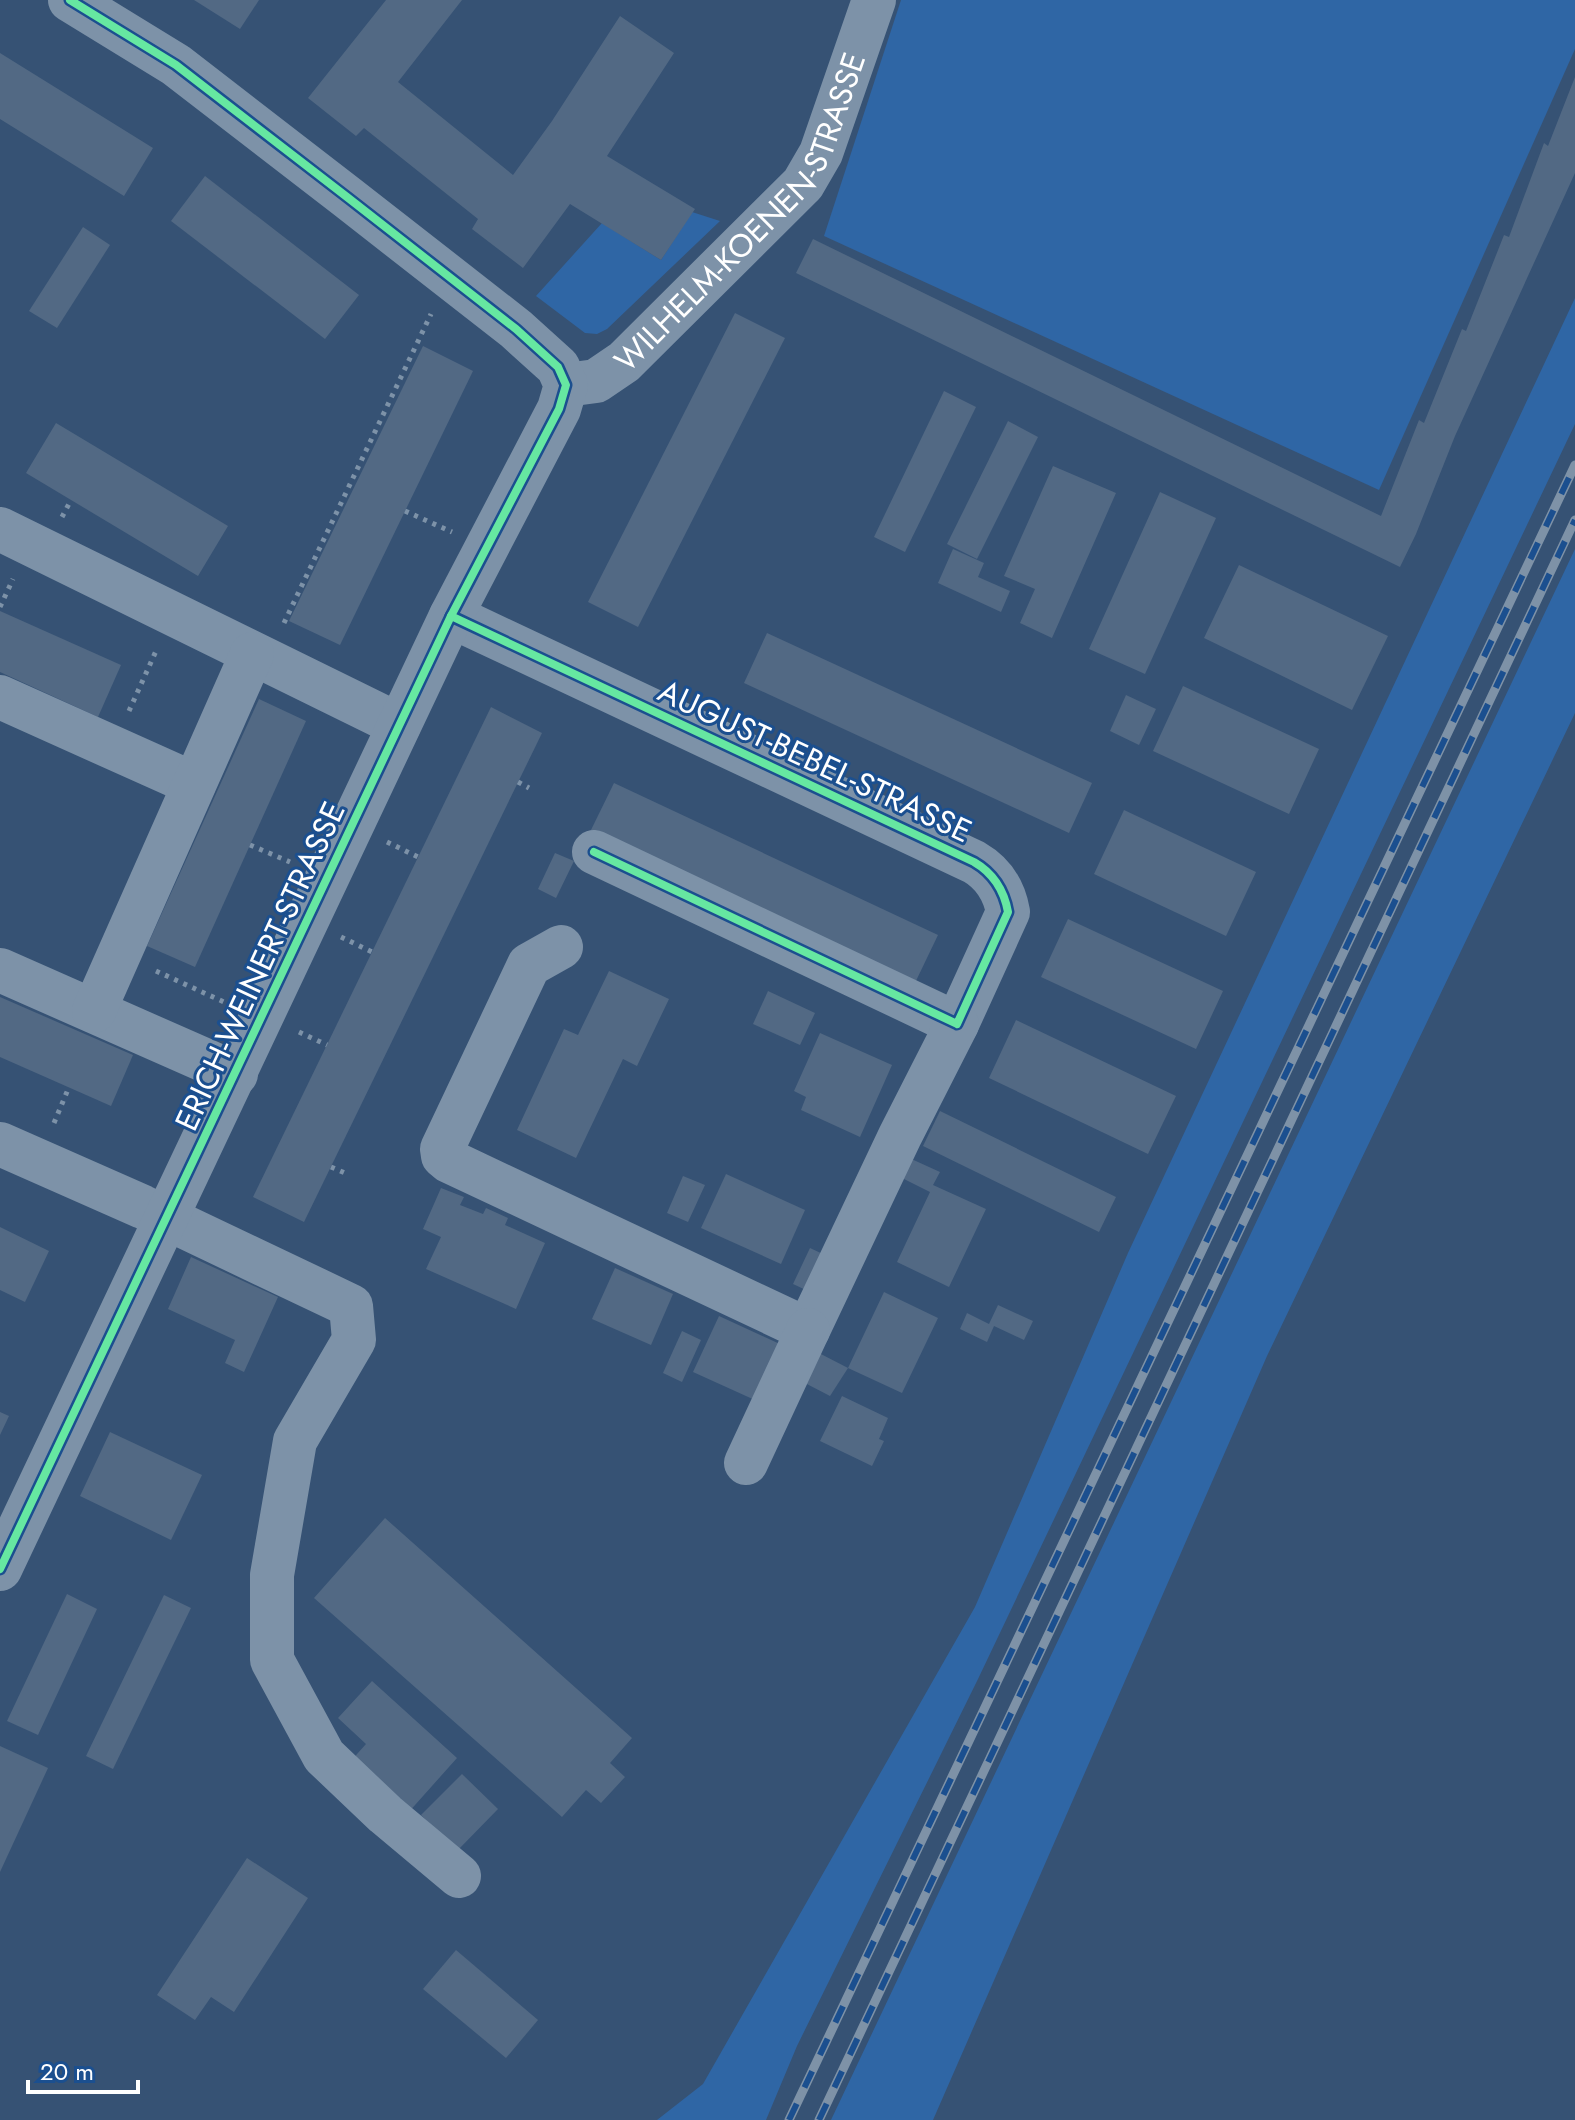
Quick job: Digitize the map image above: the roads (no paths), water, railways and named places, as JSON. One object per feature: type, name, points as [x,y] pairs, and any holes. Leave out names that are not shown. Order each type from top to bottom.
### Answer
[{"type":"street","points":[[70,0],[176,65],[347,197],[516,329],[558,367],[566,385]]},
{"type":"street","name":"WILHELM-KOENEN-STRASSE","points":[[566,385],[596,381],[620,365],[803,184],[821,153],[874,0]]},
{"type":"street","name":"ERICH-WEINERT-STRASSE","points":[[0,1569],[451,616],[559,409],[566,385]]},
{"type":"street","points":[[0,529],[399,725]]},
{"type":"street","name":"AUGUST-BEBEL-STRASSE","points":[[451,616],[974,862],[990,873],[1002,891],[1007,917],[746,1463]]},
{"type":"street","points":[[94,1011],[194,784],[259,657]]},
{"type":"street","points":[[0,697],[194,784]]},
{"type":"street","points":[[594,852],[957,1024]]},
{"type":"street","points":[[561,947],[529,965],[442,1149],[443,1156],[808,1330]]},
{"type":"street","points":[[0,970],[236,1074]]},
{"type":"street","points":[[0,1144],[351,1306],[354,1340],[295,1441],[272,1575],[272,1660],[324,1756],[385,1814],[459,1876]]},
{"type":"railway","points":[[789,2120],[1575,465]]},
{"type":"railway","points":[[819,2120],[1575,520]]}]
